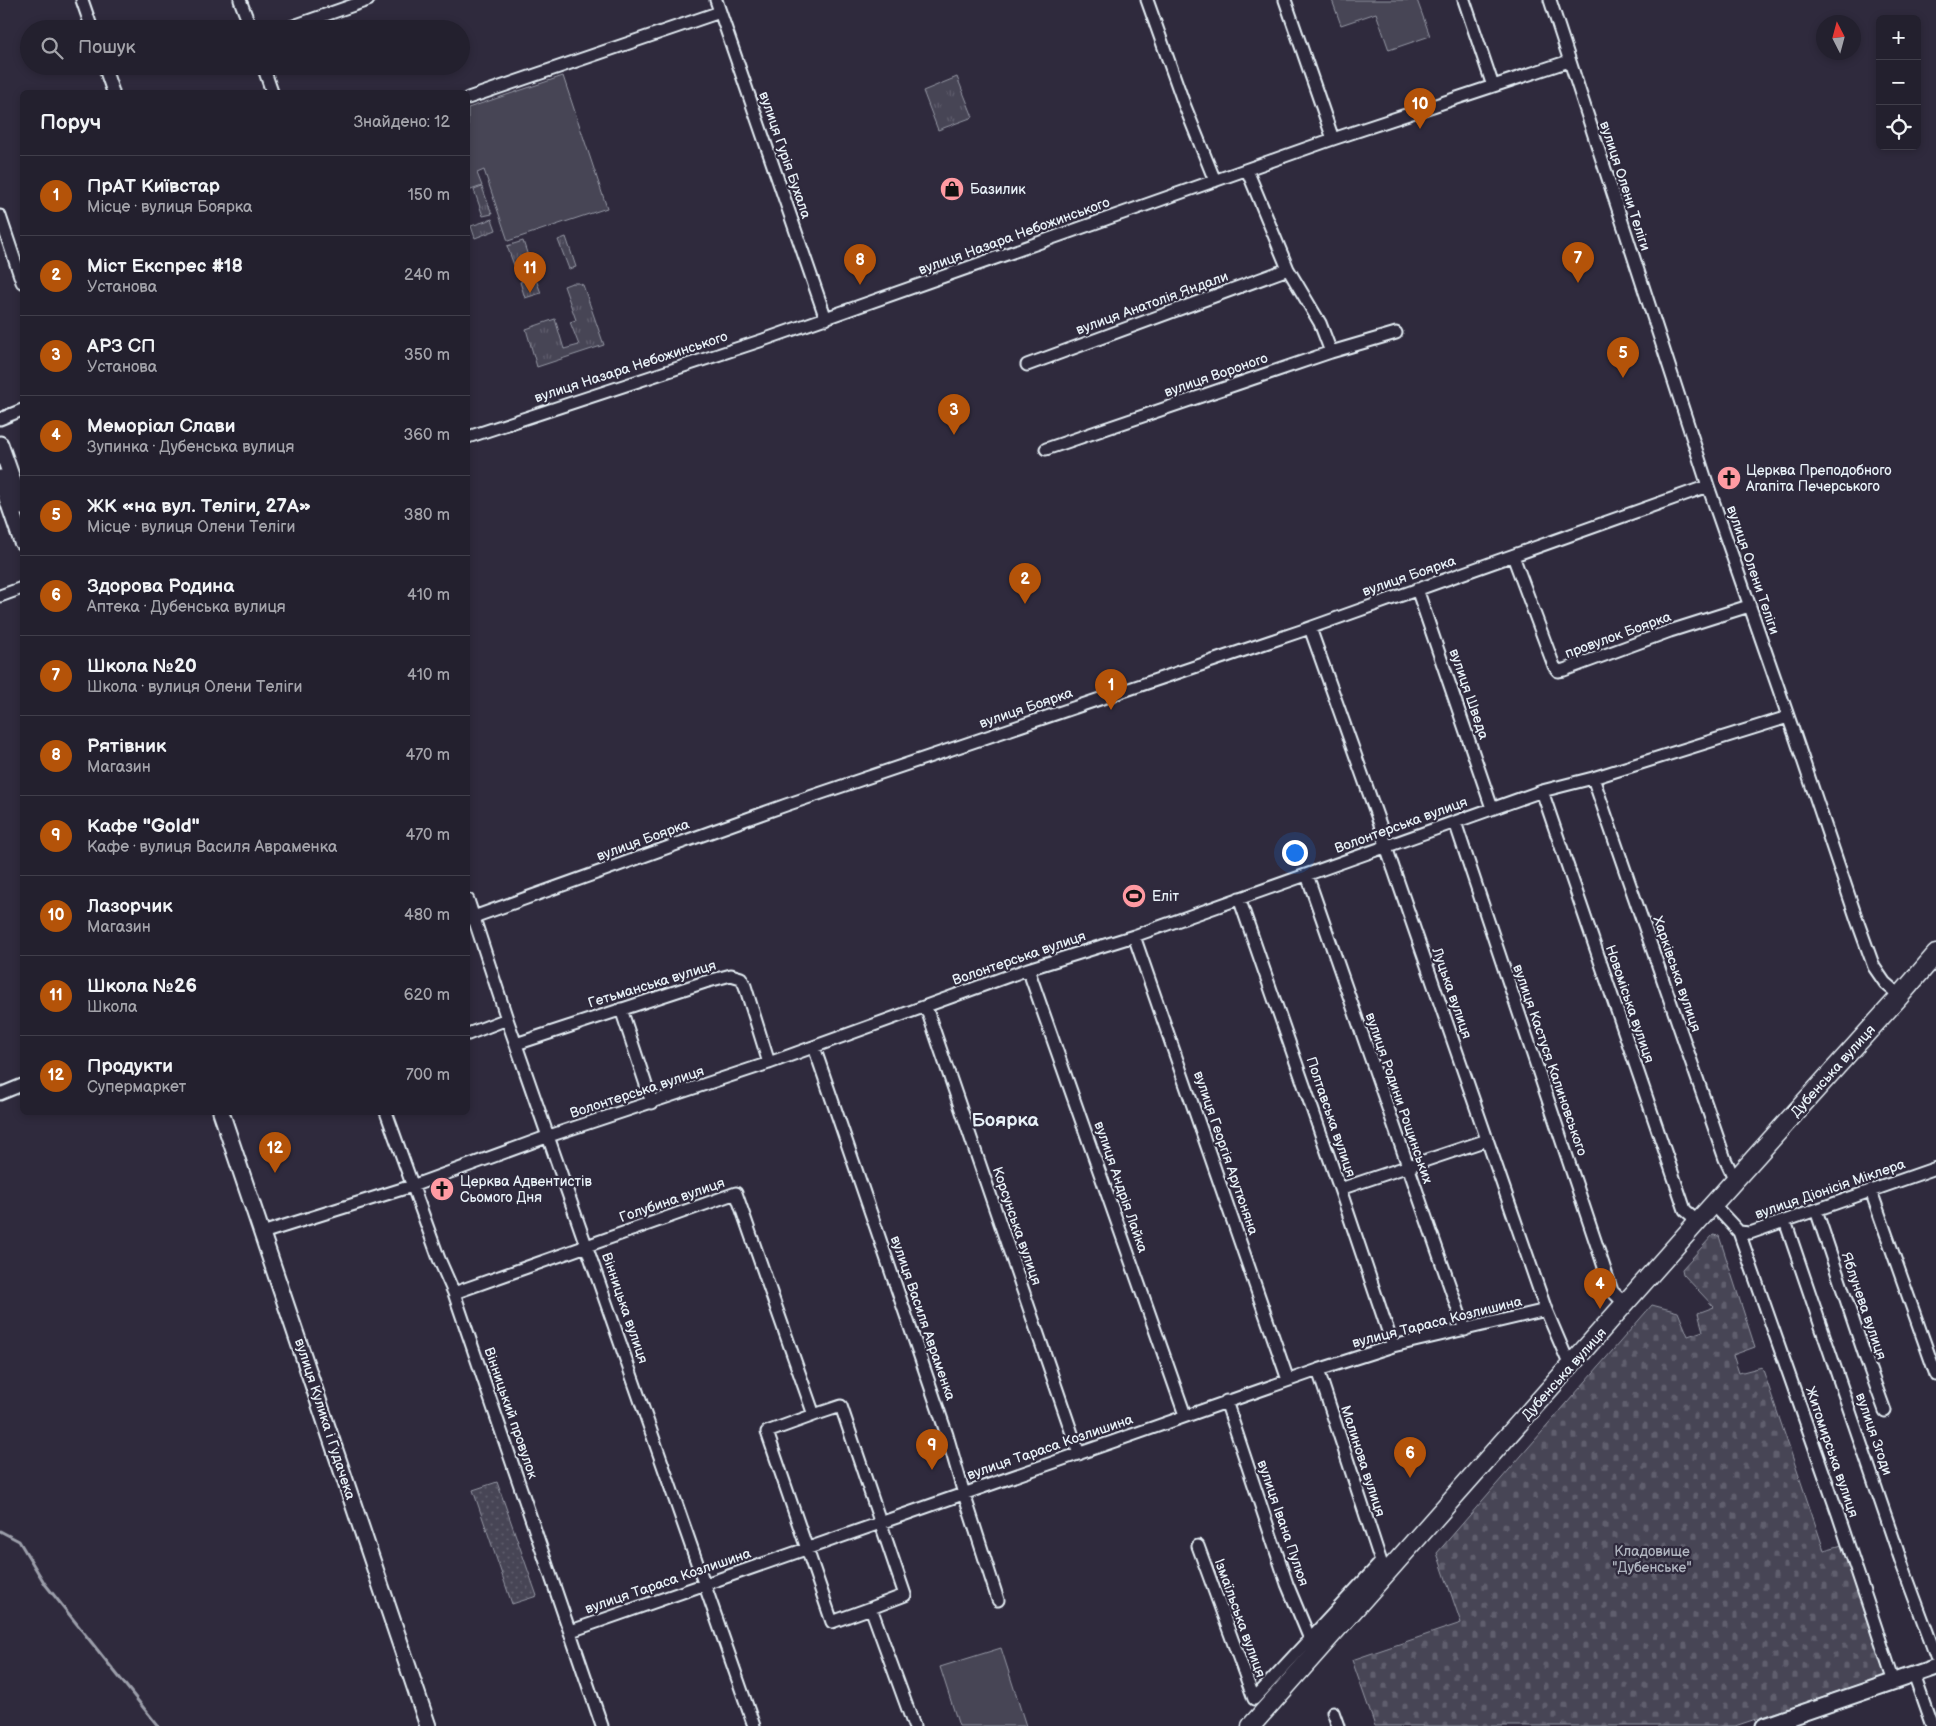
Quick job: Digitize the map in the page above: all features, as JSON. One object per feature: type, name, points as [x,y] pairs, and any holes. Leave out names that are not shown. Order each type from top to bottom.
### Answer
[{"type":"main road","points":[[0,444],[20,500]]},
{"type":"main road","points":[[0,478],[20,536]]},
{"type":"main road","name":"Дубенська вулиця","points":[[1251,1726],[1313,1646],[1570,1366],[1936,954]]},
{"type":"main road","name":"вулиця Кулика і Гудачека","points":[[222,1115],[428,1726]]},
{"type":"main road","points":[[1764,1726],[1936,1667]]},
{"type":"street","points":[[82,0],[89,20]]},
{"type":"street","points":[[240,0],[248,20]]},
{"type":"street","points":[[311,20],[368,0]]},
{"type":"street","name":"вулиця Гурія Бухала","points":[[716,0],[826,319]]},
{"type":"street","points":[[1147,0],[1184,104],[1215,181]]},
{"type":"street","points":[[1285,0],[1333,139]]},
{"type":"street","points":[[1464,0],[1493,86]]},
{"type":"street","name":"вулиця Олени Теліги","points":[[1550,0],[1708,486],[1874,967],[1885,984],[1900,996]]},
{"type":"street","points":[[470,97],[720,12]]},
{"type":"street","name":"вулиця Назара Небожинського","points":[[470,436],[826,319],[1333,139],[1569,61]]},
{"type":"street","points":[[107,75],[112,90]]},
{"type":"street","points":[[266,75],[271,90]]},
{"type":"street","points":[[1248,170],[1288,270],[1320,323],[1331,352]]},
{"type":"street","points":[[0,216],[20,276]]},
{"type":"street","name":"вулиця Анатолія Яндали","points":[[1027,365],[1288,270]]},
{"type":"street","name":"вулиця Вороного","points":[[1046,449],[1331,352],[1396,333]]},
{"type":"street","points":[[0,419],[20,411]]},
{"type":"street","name":"вулиця Боярка","points":[[470,918],[786,805],[1310,628],[1708,486]]},
{"type":"street","name":"провулок Боярка","points":[[1513,556],[1554,666],[1558,671],[1670,631],[1749,606]]},
{"type":"street","points":[[0,596],[20,589]]},
{"type":"street","name":"вулиця Шведа","points":[[1417,589],[1492,808]]},
{"type":"street","name":"Луцька вулиця","points":[[1310,628],[1382,830],[1386,847],[1546,1310],[1570,1366]]},
{"type":"street","name":"Волонтерська вулиця","points":[[262,1233],[412,1186],[549,1136],[769,1063],[1028,969],[1134,936],[1542,791],[1593,778],[1788,718]]},
{"type":"street","name":"Харківська вулиця","points":[[1593,778],[1725,1159],[1735,1180]]},
{"type":"street","name":"Новоміська вулиця","points":[[1542,791],[1685,1210],[1698,1221]]},
{"type":"street","name":"вулиця Кастуся Калиновського","points":[[1455,822],[1612,1291],[1625,1304]]},
{"type":"street","name":"вулиця Родини Рощинських","points":[[1307,875],[1465,1330]]},
{"type":"street","name":"Полтавська вулиця","points":[[1239,898],[1393,1346]]},
{"type":"street","name":"Вінницька вулиця","points":[[470,918],[549,1136],[754,1726]]},
{"type":"street","name":"вулиця Георгія Арутюняна","points":[[1134,936],[1288,1380]]},
{"type":"street","name":"вулиця Андрія Лайка","points":[[1028,969],[1184,1415]]},
{"type":"street","name":"Гетьманська вулиця","points":[[516,1044],[705,982],[731,976],[740,978],[769,1063]]},
{"type":"street","name":"Корсунська вулиця","points":[[926,1007],[1079,1454]]},
{"type":"street","points":[[621,1009],[652,1103]]},
{"type":"street","points":[[470,1033],[507,1019]]},
{"type":"street","name":"вулиця Василя Авраменка","points":[[814,1046],[947,1435],[998,1600]]},
{"type":"street","points":[[0,1094],[20,1086]]},
{"type":"street","name":"Вінницький провулок","points":[[387,1115],[439,1259],[454,1293],[602,1726]]},
{"type":"street","points":[[1340,1189],[1487,1140]]},
{"type":"street","name":"вулиця Діонісія Міклера","points":[[1739,1232],[1750,1233],[1936,1168]]},
{"type":"street","points":[[1871,1191],[1936,1375]]},
{"type":"street","name":"Голубина вулиця","points":[[454,1293],[736,1193],[814,1415]]},
{"type":"street","points":[[1714,1204],[1739,1232]]},
{"type":"street","name":"Яблунева вулиця","points":[[1816,1210],[1885,1411]]},
{"type":"street","name":"вулиця Згоди","points":[[1785,1221],[1903,1566],[1936,1656]]},
{"type":"street","name":"Житомирська вулиця","points":[[1739,1232],[1894,1682]]},
{"type":"street","name":"вулиця Тараса Козлишина","points":[[571,1631],[882,1524],[1184,1415],[1318,1370],[1393,1346],[1546,1310]]},
{"type":"street","name":"Малинова вулиця","points":[[1313,1646],[1381,1562],[1318,1370]]},
{"type":"street","name":"вулиця Івана Пулюя","points":[[1226,1401],[1287,1584],[1313,1646]]},
{"type":"street","points":[[841,1406],[905,1595],[832,1622],[767,1432],[814,1415],[841,1406]]},
{"type":"street","name":"Ізмаїльська вулиця","points":[[1198,1546],[1254,1699],[1313,1646]]},
{"type":"street","points":[[871,1608],[914,1726]]},
{"type":"street","points":[[1914,1675],[1932,1726]]},
{"type":"street","points":[[1333,1712],[1338,1726]]},
{"type":"green space","points":[[1332,0],[1417,0],[1430,36],[1389,50],[1376,13],[1341,25]]},
{"type":"green space","points":[[563,76],[607,208],[508,241],[484,170],[477,173],[482,186],[470,190],[470,107]]},
{"type":"green space","points":[[957,77],[973,117],[938,130],[923,91]]},
{"type":"green space","points":[[482,187],[492,214],[483,216],[474,190]]},
{"type":"green space","points":[[492,219],[496,230],[475,238],[471,226]]},
{"type":"green space","points":[[566,237],[576,267],[569,269],[558,240]]},
{"type":"green space","points":[[523,241],[529,259],[514,265],[507,246]]},
{"type":"green space","points":[[535,277],[541,293],[525,298],[520,282]]},
{"type":"green space","points":[[572,283],[583,285],[604,345],[537,367],[526,329],[555,319],[564,349],[579,345],[570,322],[576,320],[564,286]]},
{"type":"green space","name":"Кладовище \"Дубенське\"","points":[[1713,1235],[1719,1236],[1755,1347],[1733,1355],[1739,1373],[1762,1367],[1824,1550],[1846,1544],[1887,1675],[1735,1726],[1375,1726],[1352,1660],[1461,1623],[1437,1553],[1652,1305],[1678,1312],[1688,1336],[1703,1331],[1698,1313],[1714,1307],[1683,1274],[1682,1269]]},
{"type":"green space","points":[[497,1482],[537,1596],[512,1604],[473,1490]]},
{"type":"green space","points":[[1001,1648],[1026,1726],[959,1726],[940,1667]]},
{"type":"waterway","points":[[0,1531],[19,1541],[45,1584],[158,1726]]},
{"type":"place","name":"Лазорчик","points":[[1420,129]]},
{"type":"place","name":"Базилик","points":[[952,189]]},
{"type":"place","name":"Школа №20","points":[[1578,283]]},
{"type":"place","name":"Рятівник","points":[[860,285]]},
{"type":"place","name":"Школа №26","points":[[530,293]]},
{"type":"place","name":"ЖК «на вул. Теліги, 27А»","points":[[1623,378]]},
{"type":"place","name":"АРЗ СП","points":[[954,435]]},
{"type":"place","name":"Церква Преподобного Агапіта Печерського","points":[[1729,478]]},
{"type":"place","name":"Міст Експрес #18","points":[[1025,604]]},
{"type":"place","name":"ПрАТ Київстар","points":[[1111,710]]},
{"type":"place","name":"Еліт","points":[[1134,896]]},
{"type":"place","name":"Продукти","points":[[275,1173]]},
{"type":"place","name":"Церква Адвентистів Сьомого Дня","points":[[442,1189]]},
{"type":"place","name":"Меморіал Слави","points":[[1600,1309]]},
{"type":"place","name":"Кафе \"Gold\"","points":[[932,1470]]},
{"type":"place","name":"Здорова Родина","points":[[1410,1478]]},
{"type":"district","name":"Боярка","points":[[1005,1120]]}]
